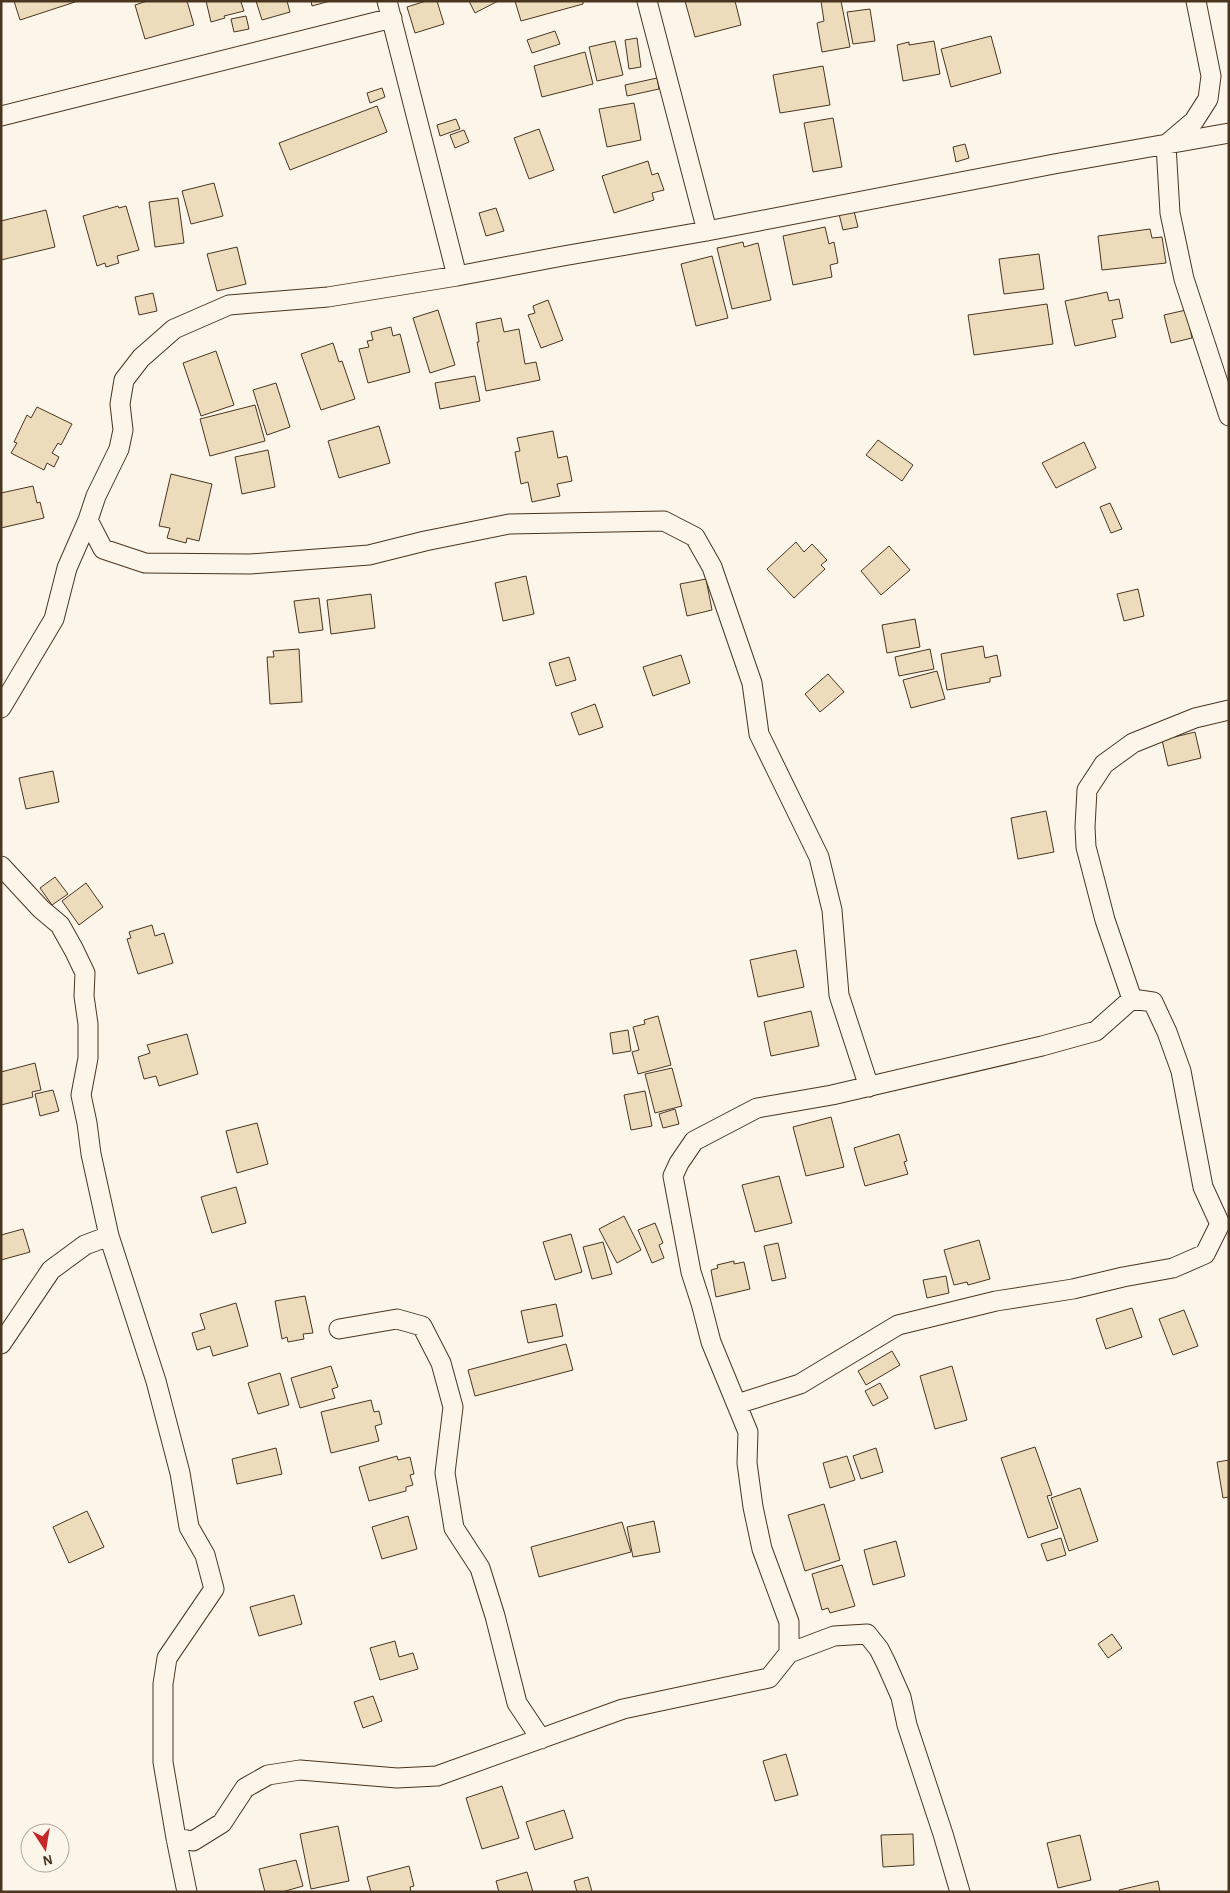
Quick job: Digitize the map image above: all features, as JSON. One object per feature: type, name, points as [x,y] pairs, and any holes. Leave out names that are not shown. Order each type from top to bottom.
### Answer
[{"type":"street","points":[[647,1],[708,231]]},
{"type":"street","points":[[1166,145],[1194,121],[1208,99],[1210,76],[1196,1]]},
{"type":"street","points":[[1,116],[389,10],[457,276]]},
{"type":"street","points":[[1,708],[54,619],[67,568],[88,520],[96,496],[119,449],[123,430],[120,404],[124,380],[141,358],[174,329],[229,305],[328,297],[457,276],[1229,133]]},
{"type":"street","points":[[1166,145],[1170,213],[1184,279],[1229,416]]},
{"type":"street","points":[[88,520],[103,549],[145,563],[250,564],[370,555],[425,541],[509,524],[664,521],[695,537],[712,567],[752,683],[759,734],[819,857],[832,910],[839,994],[869,1087]]},
{"type":"street","points":[[1132,999],[1104,920],[1086,847],[1087,790],[1104,764],[1133,743],[1195,718],[1229,710]]},
{"type":"street","points":[[1,866],[41,909],[60,925],[85,973],[84,996],[88,1024],[88,1058],[82,1095],[88,1123],[91,1154],[109,1236],[156,1381],[180,1473],[189,1528],[205,1555],[214,1589],[167,1658],[163,1684],[163,1762],[187,1892]]},
{"type":"street","points":[[737,1404],[800,1384],[898,1325],[996,1301],[1073,1289],[1173,1268],[1205,1254],[1220,1224],[1202,1186],[1181,1071],[1167,1032],[1153,1002],[1132,999],[1096,1031],[1042,1046],[869,1087],[757,1108],[694,1141],[679,1163],[673,1176],[691,1272],[711,1342],[748,1432],[746,1463],[753,1507],[762,1549],[789,1622],[789,1653]]},
{"type":"street","points":[[1,1344],[51,1270],[84,1245],[109,1236]]},
{"type":"street","points":[[339,1329],[397,1319],[422,1326],[441,1363],[454,1407],[445,1473],[454,1528],[480,1568],[495,1616],[517,1703],[542,1739]]},
{"type":"street","points":[[176,1838],[193,1841],[222,1823],[245,1788],[268,1775],[300,1770],[397,1778],[437,1776],[623,1709],[768,1678],[789,1653],[834,1636],[867,1634],[879,1649],[901,1697],[907,1725],[944,1834],[960,1892]]},
{"type":"building","points":[[14,1],[75,1],[75,2],[20,20]]},
{"type":"building","points":[[147,1],[187,1],[194,25],[145,39],[135,5]]},
{"type":"building","points":[[206,1],[244,1],[241,2],[244,11],[224,16],[225,18],[211,22]]},
{"type":"building","points":[[256,1],[287,1],[290,12],[262,20]]},
{"type":"building","points":[[311,1],[330,1],[312,6]]},
{"type":"building","points":[[426,1],[437,1],[444,24],[415,33],[407,7]]},
{"type":"building","points":[[469,1],[498,1],[475,13]]},
{"type":"building","points":[[515,1],[583,1],[583,4],[521,21]]},
{"type":"building","points":[[685,1],[735,1],[741,25],[695,37]]},
{"type":"building","points":[[821,1],[841,1],[850,47],[822,52],[817,23],[824,21]]},
{"type":"building","points":[[870,9],[875,41],[853,44],[847,12]]},
{"type":"building","points":[[246,16],[249,29],[234,32],[231,19]]},
{"type":"building","points":[[555,31],[560,44],[532,53],[527,40]]},
{"type":"building","points":[[991,36],[1001,73],[951,87],[941,49]]},
{"type":"building","points":[[637,38],[641,67],[629,69],[625,40]]},
{"type":"building","points":[[615,41],[623,75],[597,81],[589,47]]},
{"type":"building","points":[[934,41],[940,74],[903,81],[897,45],[909,42],[909,45]]},
{"type":"building","points":[[585,52],[593,84],[542,97],[534,66]]},
{"type":"building","points":[[823,66],[830,105],[780,113],[773,75]]},
{"type":"building","points":[[657,78],[659,89],[627,96],[625,85]]},
{"type":"building","points":[[382,88],[385,97],[370,103],[367,93]]},
{"type":"building","points":[[634,103],[641,140],[607,147],[599,109]]},
{"type":"building","points":[[377,106],[387,132],[290,170],[279,143]]},
{"type":"building","points":[[833,118],[842,167],[813,172],[804,123]]},
{"type":"building","points":[[456,119],[460,129],[440,136],[437,125]]},
{"type":"building","points":[[539,129],[554,170],[529,179],[514,138]]},
{"type":"building","points":[[464,130],[469,142],[455,148],[450,135]]},
{"type":"building","points":[[965,144],[969,158],[956,162],[953,147]]},
{"type":"building","points":[[648,161],[652,175],[658,173],[664,190],[652,193],[654,200],[614,213],[602,176]]},
{"type":"building","points":[[214,183],[223,216],[191,224],[182,191]]},
{"type":"building","points":[[178,198],[184,243],[155,247],[149,202]]},
{"type":"building","points":[[118,206],[119,208],[126,206],[139,250],[117,256],[119,263],[106,267],[105,263],[97,266],[83,216]]},
{"type":"building","points":[[496,208],[504,231],[486,236],[479,213]]},
{"type":"building","points":[[46,210],[55,247],[1,260],[1,221]]},
{"type":"building","points":[[854,211],[858,227],[843,230],[839,214]]},
{"type":"building","points":[[825,227],[829,244],[834,242],[838,263],[830,265],[832,277],[793,285],[783,236]]},
{"type":"building","points":[[1150,229],[1152,238],[1162,237],[1166,263],[1102,270],[1098,236]]},
{"type":"building","points":[[743,242],[744,247],[758,243],[771,300],[732,309],[717,248]]},
{"type":"building","points":[[237,247],[246,284],[217,291],[207,254]]},
{"type":"building","points":[[1039,254],[1044,289],[1004,294],[999,259]]},
{"type":"building","points":[[712,256],[728,318],[696,326],[681,264]]},
{"type":"building","points":[[1107,292],[1109,301],[1119,299],[1123,318],[1112,320],[1116,337],[1075,346],[1065,301]]},
{"type":"building","points":[[153,293],[157,311],[139,315],[135,297]]},
{"type":"building","points":[[548,300],[563,340],[541,348],[528,315],[535,313],[533,306]]},
{"type":"building","points":[[1047,304],[1053,344],[974,355],[968,315]]},
{"type":"building","points":[[438,310],[455,365],[430,373],[413,318]]},
{"type":"building","points":[[1186,310],[1192,338],[1171,343],[1164,315]]},
{"type":"building","points":[[501,318],[504,332],[519,329],[525,364],[536,362],[540,380],[486,391],[477,342],[479,342],[476,323]]},
{"type":"building","points":[[391,327],[393,336],[400,334],[410,372],[368,383],[359,349],[369,347],[367,341],[373,340],[371,332]]},
{"type":"building","points":[[333,343],[339,362],[342,361],[355,399],[321,410],[301,354]]},
{"type":"building","points":[[216,351],[234,405],[201,416],[183,363]]},
{"type":"building","points":[[475,376],[480,401],[440,409],[435,383]]},
{"type":"building","points":[[276,383],[290,427],[267,435],[253,390]]},
{"type":"building","points":[[255,405],[265,441],[210,456],[200,419]]},
{"type":"building","points":[[37,407],[72,424],[61,445],[58,443],[52,453],[59,457],[54,467],[47,463],[44,470],[11,453],[17,443],[14,442],[27,415],[31,418]]},
{"type":"building","points":[[379,426],[390,463],[339,478],[328,441]]},
{"type":"building","points":[[553,431],[558,458],[567,456],[572,481],[557,484],[560,496],[532,502],[528,482],[521,484],[515,452],[520,451],[517,438]]},
{"type":"building","points":[[878,440],[913,465],[902,481],[866,455]]},
{"type":"building","points":[[1084,442],[1096,468],[1056,488],[1042,463]]},
{"type":"building","points":[[268,450],[275,487],[242,494],[235,457]]},
{"type":"building","points":[[171,474],[212,484],[199,541],[187,538],[186,543],[167,538],[170,528],[159,526]]},
{"type":"building","points":[[33,486],[37,503],[40,502],[44,518],[1,528],[1,493]]},
{"type":"building","points":[[1110,503],[1122,529],[1111,533],[1100,507]]},
{"type":"building","points":[[796,542],[804,552],[812,544],[827,560],[821,565],[825,569],[794,598],[767,569]]},
{"type":"building","points":[[889,546],[910,570],[881,595],[861,571]]},
{"type":"building","points":[[526,576],[534,614],[503,621],[495,583]]},
{"type":"building","points":[[706,579],[712,610],[687,616],[680,584]]},
{"type":"building","points":[[1138,589],[1144,616],[1124,621],[1117,594]]},
{"type":"building","points":[[371,594],[375,628],[331,634],[327,600]]},
{"type":"building","points":[[319,598],[323,630],[299,633],[294,601]]},
{"type":"building","points":[[915,619],[920,647],[887,653],[882,625]]},
{"type":"building","points":[[983,646],[985,658],[997,655],[1001,676],[990,678],[990,682],[947,690],[941,654]]},
{"type":"building","points":[[299,649],[302,702],[270,704],[267,657],[274,657],[273,651]]},
{"type":"building","points":[[930,649],[934,669],[899,676],[895,657]]},
{"type":"building","points":[[681,655],[690,683],[653,696],[643,667]]},
{"type":"building","points":[[569,657],[576,680],[556,686],[549,663]]},
{"type":"building","points":[[937,671],[945,699],[911,708],[903,680]]},
{"type":"building","points":[[828,674],[844,692],[820,712],[805,694]]},
{"type":"building","points":[[595,704],[603,727],[579,735],[571,713]]},
{"type":"building","points":[[1195,732],[1201,758],[1168,766],[1162,740]]},
{"type":"building","points":[[53,771],[59,802],[26,809],[19,778]]},
{"type":"building","points":[[1046,811],[1054,852],[1018,859],[1011,818]]},
{"type":"building","points":[[55,877],[68,894],[52,905],[40,888]]},
{"type":"building","points":[[86,883],[103,907],[79,925],[62,901]]},
{"type":"building","points":[[152,925],[155,936],[164,933],[173,963],[138,974],[127,939],[131,938],[129,932]]},
{"type":"building","points":[[796,950],[804,987],[758,997],[750,960]]},
{"type":"building","points":[[811,1011],[819,1046],[771,1056],[764,1022]]},
{"type":"building","points":[[658,1016],[671,1065],[638,1074],[632,1052],[639,1050],[633,1027],[645,1024],[644,1020]]},
{"type":"building","points":[[628,1030],[631,1051],[613,1054],[610,1033]]},
{"type":"building","points":[[187,1034],[198,1074],[159,1086],[156,1076],[144,1079],[138,1057],[150,1053],[147,1045]]},
{"type":"building","points":[[35,1063],[41,1090],[32,1092],[33,1097],[1,1105],[1,1072]]},
{"type":"building","points":[[672,1068],[682,1106],[655,1113],[645,1074]]},
{"type":"building","points":[[53,1090],[59,1111],[40,1116],[35,1094]]},
{"type":"building","points":[[645,1091],[652,1126],[631,1130],[624,1095]]},
{"type":"building","points":[[675,1109],[679,1124],[663,1128],[659,1114]]},
{"type":"building","points":[[831,1117],[844,1167],[806,1176],[793,1127]]},
{"type":"building","points":[[257,1123],[268,1164],[237,1173],[226,1131]]},
{"type":"building","points":[[899,1134],[907,1161],[904,1162],[908,1174],[865,1186],[854,1148]]},
{"type":"building","points":[[779,1176],[792,1223],[755,1232],[742,1185]]},
{"type":"building","points":[[236,1187],[246,1223],[212,1233],[201,1197]]},
{"type":"building","points":[[624,1216],[641,1250],[617,1263],[599,1229]]},
{"type":"building","points":[[655,1223],[663,1243],[659,1245],[664,1258],[652,1263],[638,1230]]},
{"type":"building","points":[[23,1229],[30,1252],[1,1260],[1,1235]]},
{"type":"building","points":[[571,1234],[582,1272],[555,1280],[543,1242]]},
{"type":"building","points":[[979,1240],[990,1279],[968,1285],[967,1282],[954,1285],[944,1250]]},
{"type":"building","points":[[603,1242],[612,1274],[592,1279],[583,1247]]},
{"type":"building","points":[[778,1243],[786,1278],[772,1281],[764,1246]]},
{"type":"building","points":[[734,1261],[734,1264],[744,1262],[750,1289],[716,1297],[711,1270],[718,1268],[717,1265]]},
{"type":"building","points":[[946,1276],[949,1293],[927,1298],[923,1280]]},
{"type":"building","points":[[305,1296],[313,1333],[303,1334],[304,1339],[288,1342],[287,1337],[282,1339],[275,1301]]},
{"type":"building","points":[[236,1303],[248,1346],[213,1356],[210,1346],[197,1350],[192,1333],[205,1329],[200,1314]]},
{"type":"building","points":[[556,1304],[563,1336],[528,1343],[521,1311]]},
{"type":"building","points":[[1132,1308],[1142,1337],[1106,1349],[1096,1319]]},
{"type":"building","points":[[1184,1310],[1198,1346],[1173,1355],[1159,1319]]},
{"type":"building","points":[[566,1344],[573,1370],[475,1396],[468,1370]]},
{"type":"building","points":[[892,1351],[900,1365],[866,1385],[858,1371]]},
{"type":"building","points":[[331,1366],[338,1387],[332,1389],[335,1398],[300,1408],[291,1378]]},
{"type":"building","points":[[952,1366],[967,1420],[935,1429],[920,1376]]},
{"type":"building","points":[[280,1373],[289,1405],[258,1414],[248,1383]]},
{"type":"building","points":[[880,1383],[888,1398],[873,1406],[865,1391]]},
{"type":"building","points":[[371,1400],[374,1412],[379,1411],[382,1424],[375,1426],[379,1441],[331,1453],[321,1412]]},
{"type":"building","points":[[1035,1447],[1052,1495],[1047,1496],[1058,1528],[1028,1538],[1001,1458]]},
{"type":"building","points":[[276,1448],[282,1474],[237,1484],[232,1459]]},
{"type":"building","points":[[876,1448],[883,1472],[861,1479],[853,1456]]},
{"type":"building","points":[[397,1456],[398,1460],[410,1457],[414,1474],[410,1475],[413,1485],[406,1487],[406,1491],[369,1501],[359,1467]]},
{"type":"building","points":[[847,1456],[855,1480],[830,1488],[823,1463]]},
{"type":"building","points":[[1229,1460],[1229,1497],[1223,1498],[1217,1462]]},
{"type":"building","points":[[1080,1488],[1098,1541],[1069,1551],[1051,1498]]},
{"type":"building","points":[[824,1504],[840,1560],[805,1571],[788,1515]]},
{"type":"building","points":[[87,1511],[104,1547],[69,1563],[53,1527]]},
{"type":"building","points":[[408,1516],[417,1549],[382,1559],[372,1527]]},
{"type":"building","points":[[654,1521],[660,1552],[633,1557],[627,1527]]},
{"type":"building","points":[[622,1522],[631,1552],[539,1577],[531,1547]]},
{"type":"building","points":[[1061,1538],[1066,1555],[1047,1561],[1041,1544]]},
{"type":"building","points":[[896,1541],[905,1576],[873,1585],[864,1550]]},
{"type":"building","points":[[842,1565],[855,1606],[830,1613],[828,1608],[822,1610],[812,1574]]},
{"type":"building","points":[[294,1595],[302,1624],[259,1636],[250,1607]]},
{"type":"building","points":[[1112,1634],[1122,1648],[1108,1658],[1098,1644]]},
{"type":"building","points":[[395,1641],[399,1657],[413,1653],[418,1669],[380,1680],[370,1648]]},
{"type":"building","points":[[373,1696],[382,1721],[363,1728],[354,1702]]},
{"type":"building","points":[[786,1754],[798,1795],[775,1801],[763,1761]]},
{"type":"building","points":[[502,1786],[519,1838],[482,1849],[466,1798]]},
{"type":"building","points":[[564,1810],[573,1838],[535,1850],[526,1822]]},
{"type":"building","points":[[338,1826],[349,1881],[311,1889],[300,1834]]},
{"type":"building","points":[[913,1834],[914,1865],[883,1867],[881,1835]]},
{"type":"building","points":[[1080,1835],[1091,1880],[1058,1888],[1047,1843]]},
{"type":"building","points":[[296,1860],[303,1886],[282,1892],[265,1892],[259,1869]]},
{"type":"building","points":[[409,1866],[414,1886],[410,1887],[411,1892],[371,1892],[367,1877]]},
{"type":"building","points":[[527,1872],[533,1892],[499,1892],[496,1881]]},
{"type":"building","points":[[588,1877],[592,1892],[577,1892],[574,1881]]},
{"type":"building","points":[[1158,1881],[1160,1892],[1120,1892],[1119,1890]]}]
